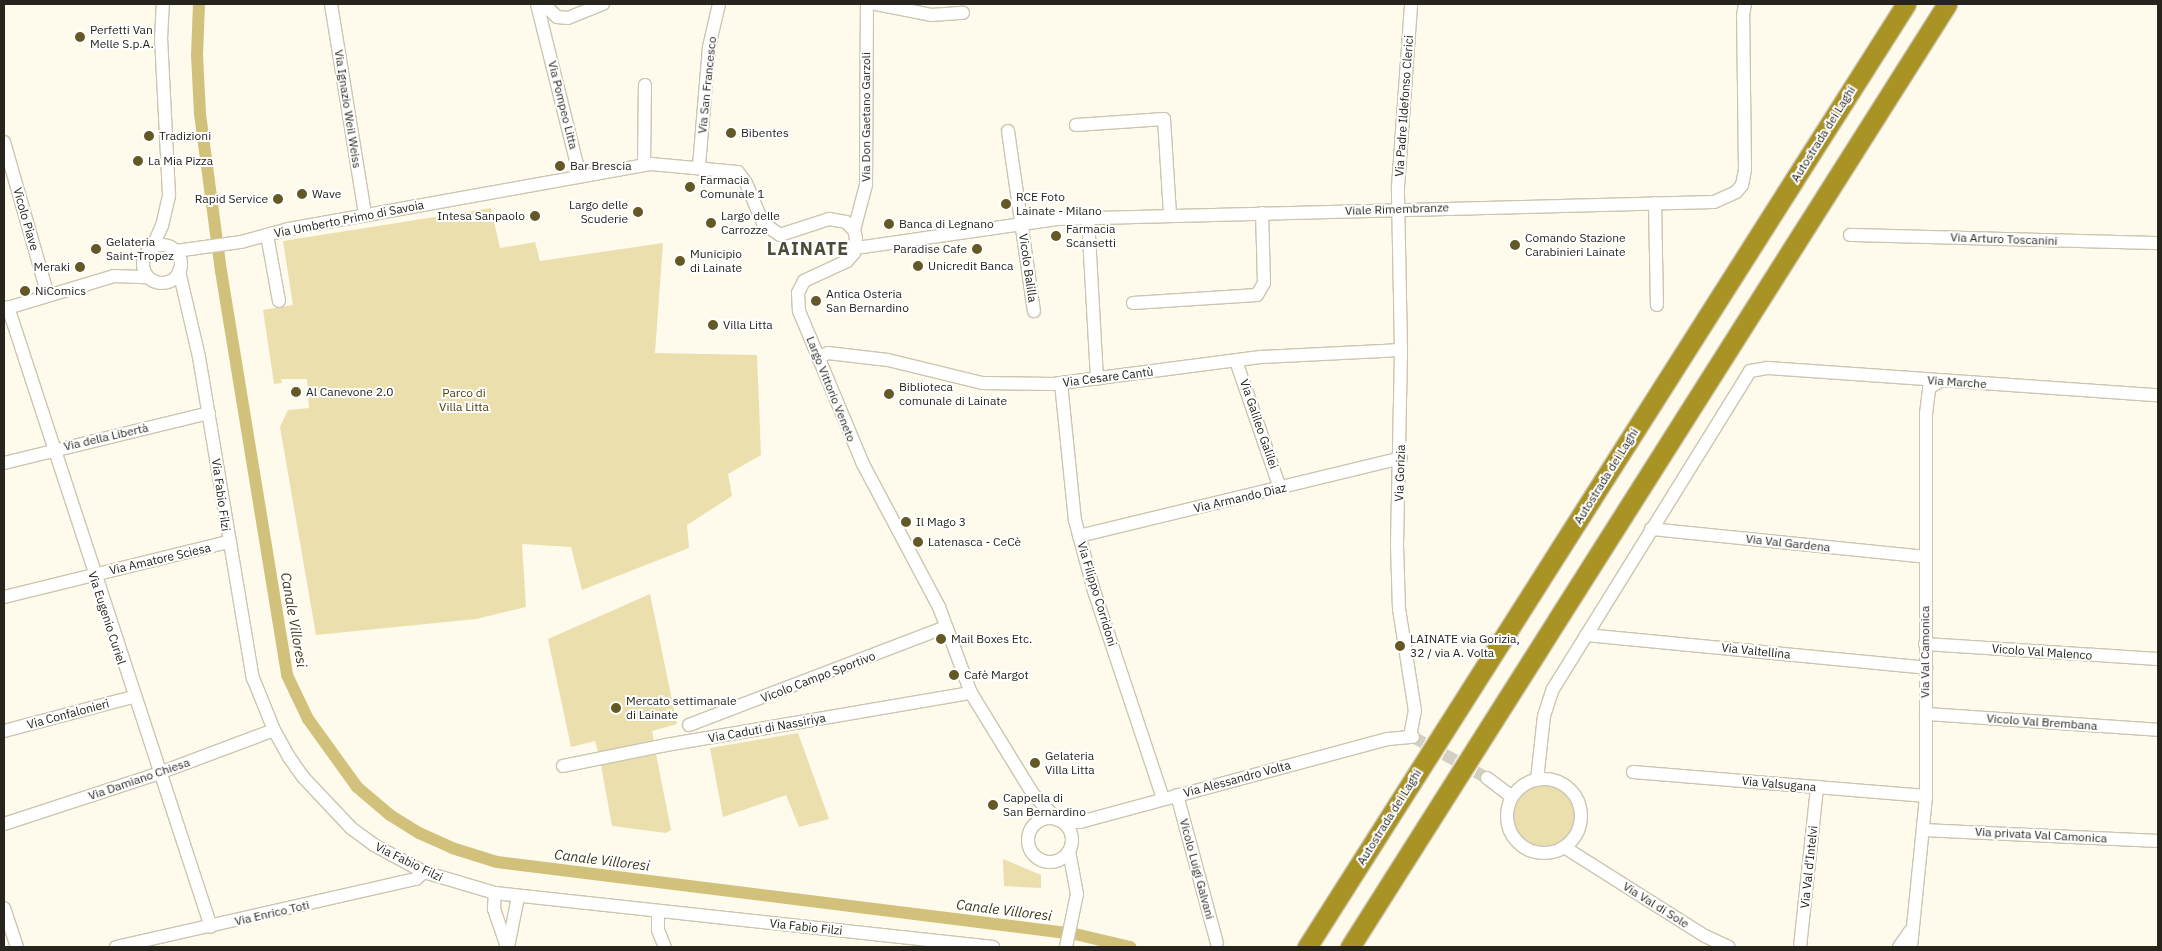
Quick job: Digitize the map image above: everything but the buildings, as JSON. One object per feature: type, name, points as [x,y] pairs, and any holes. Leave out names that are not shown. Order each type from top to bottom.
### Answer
[{"type":"highway","name":"Autostrada dei Laghi","points":[[1307,947],[1906,4]]},
{"type":"highway","points":[[1350,947],[1947,4]]},
{"type":"street","points":[[6,308],[114,276],[143,258],[152,248],[162,226],[169,195],[161,39],[163,4]]},
{"type":"street","name":"Via Ignazio Weil Weiss","points":[[331,4],[365,215]]},
{"type":"street","points":[[543,6],[557,18],[568,18],[603,4]]},
{"type":"street","name":"Via San Francesco","points":[[699,166],[709,46],[719,4]]},
{"type":"street","name":"Via Don Gaetano Garzoli","points":[[856,238],[866,185],[867,4]]},
{"type":"street","points":[[876,4],[931,15],[963,12]]},
{"type":"street","name":"Via Padre Ildefonso Clerici","points":[[1400,208],[1398,187],[1411,4]]},
{"type":"street","name":"Via Pompeo Litta","points":[[543,6],[545,33],[580,177]]},
{"type":"street","name":"Viale Rimembranze","points":[[856,238],[879,246],[1022,224],[1088,218],[1400,208],[1714,202],[1726,198],[1742,185],[1745,170],[1742,8]]},
{"type":"street","points":[[644,165],[645,85]]},
{"type":"street","points":[[1076,125],[1164,119],[1170,216]]},
{"type":"street","name":"Vicolo Balilla","points":[[1008,131],[1034,311]]},
{"type":"street","name":"Vicolo Piave","points":[[4,142],[48,295]]},
{"type":"street","name":"Via Umberto Primo di Savoia","points":[[172,249],[190,249],[241,242],[365,215],[644,165],[699,166],[733,170],[741,175],[763,223],[776,234],[789,234],[835,218],[856,238]]},
{"type":"street","points":[[1655,203],[1657,304]]},
{"type":"street","name":"Via Gorizia","points":[[1400,208],[1401,458],[1397,583],[1415,712],[1411,736]]},
{"type":"street","points":[[1133,303],[1257,295],[1263,288],[1262,212]]},
{"type":"street","points":[[1088,218],[1097,379]]},
{"type":"street","points":[[162,226],[172,249],[180,261],[179,272],[173,280],[164,284]]},
{"type":"street","points":[[267,235],[279,301]]},
{"type":"street","name":"Via Arturo Toscanini","points":[[1850,235],[2158,243]]},
{"type":"street","name":"Largo Vittorio Veneto","points":[[856,238],[847,261],[809,277],[799,289],[799,311],[853,442],[920,566],[971,693],[1034,794],[1059,821]]},
{"type":"street","points":[[152,248],[172,249]]},
{"type":"street","points":[[143,258],[147,277]]},
{"type":"street","name":"Via Fabio Filzi","points":[[179,272],[209,413],[228,542],[253,678],[274,730],[303,777],[351,828],[374,845],[424,872],[495,893],[993,947]]},
{"type":"street","points":[[114,276],[147,277],[164,284],[184,301]]},
{"type":"street","name":"Via Eugenio Curiel","points":[[6,308],[133,697],[211,927]]},
{"type":"street","name":"Via Cesare Cantù","points":[[818,358],[828,353],[888,360],[982,383],[1062,383],[1236,361],[1401,350]]},
{"type":"street","name":"Via Galileo Galilei","points":[[1236,361],[1280,488]]},
{"type":"street","name":"Via Marche","points":[[1651,529],[1750,372],[1757,369],[2158,395]]},
{"type":"street","name":"Via Val Camonica","points":[[1911,947],[1911,929],[1926,796],[1925,557],[1927,395],[1931,385],[1940,381]]},
{"type":"street","name":"Via Filippo Corridoni","points":[[1062,383],[1070,488],[1079,536],[1163,799]]},
{"type":"street","name":"Via della Libertà","points":[[4,463],[209,413]]},
{"type":"street","name":"Via Armando Diaz","points":[[1079,536],[1401,458]]},
{"type":"street","points":[[1537,780],[1544,716],[1552,689],[1651,529]]},
{"type":"street","name":"Via Val Gardena","points":[[1651,529],[1925,557]]},
{"type":"street","name":"Via Amatore Sciesa","points":[[4,597],[228,542]]},
{"type":"street","name":"Vicolo Campo Sportivo","points":[[690,725],[946,627]]},
{"type":"street","name":"Via Valtellina","points":[[1586,635],[1926,668]]},
{"type":"street","name":"Vicolo Val Malenco","points":[[1925,644],[2158,659]]},
{"type":"street","name":"Via Caduti di Nassiriya","points":[[563,766],[666,745],[971,693]]},
{"type":"street","name":"Via Confalonieri","points":[[4,731],[133,697]]},
{"type":"street","name":"Vicolo Val Brembana","points":[[1926,714],[2158,730]]},
{"type":"street","name":"Via Damiano Chiesa","points":[[4,824],[159,774],[274,730]]},
{"type":"street","name":"Via Alessandro Volta","points":[[1059,821],[1080,822],[1177,795],[1411,736]]},
{"type":"street","name":"Via Valsugana","points":[[1633,772],[1926,796]]},
{"type":"street","points":[[1487,778],[1512,797]]},
{"type":"street","points":[[1537,780],[1556,782],[1572,793],[1580,811],[1578,830],[1568,843],[1554,852],[1532,852],[1514,839],[1507,818],[1512,797],[1519,789],[1537,780]]},
{"type":"street","name":"Via Val d'Intelvi","points":[[1800,947],[1817,787]]},
{"type":"street","points":[[1034,794],[1034,826],[1029,837],[1030,849],[1041,860],[1054,862],[1076,886]]},
{"type":"street","name":"Vicolo Luigi Galvani","points":[[1177,795],[1217,943]]},
{"type":"street","points":[[1034,826],[1044,819],[1059,821],[1071,836],[1069,851],[1076,886],[1076,899],[1066,947]]},
{"type":"street","name":"Via privata Val Camonica","points":[[1923,830],[2158,841]]},
{"type":"street","name":"Via Val di Sole","points":[[1568,843],[1585,860],[1705,936],[1729,947]]},
{"type":"street","points":[[1054,862],[1069,851]]},
{"type":"street","name":"Via Enrico Toti","points":[[116,947],[416,879],[424,872]]},
{"type":"street","points":[[495,893],[494,909],[507,947]]},
{"type":"street","points":[[507,947],[518,897]]},
{"type":"street","points":[[4,908],[17,947]]},
{"type":"street","points":[[658,912],[658,930],[665,947]]},
{"type":"street","name":"Via Val Camonica","points":[[1899,947],[1911,929]]},
{"type":"street","name":"Via Fabio Filzi","points":[[944,941],[956,947]]},
{"type":"green space","name":"Parco di Villa Litta","points":[[491,208],[500,248],[535,242],[540,261],[663,243],[655,353],[757,355],[761,455],[728,474],[732,496],[687,525],[689,548],[582,590],[571,547],[522,544],[526,607],[476,619],[316,635],[280,427],[288,410],[309,408],[307,379],[281,379],[282,383],[274,384],[263,310],[293,305],[283,241]]},
{"type":"green space","points":[[650,594],[677,724],[652,731],[654,741],[598,752],[595,741],[571,747],[548,639]]},
{"type":"green space","points":[[798,733],[829,819],[799,827],[786,795],[723,817],[710,748]]},
{"type":"green space","points":[[656,754],[671,830],[666,833],[612,826],[601,765]]},
{"type":"green space","points":[[1543,783],[1561,789],[1569,797],[1575,815],[1569,833],[1561,841],[1543,847],[1525,841],[1517,833],[1511,815],[1517,797],[1525,789]]},
{"type":"green space","points":[[1003,859],[1041,875],[1041,888],[1004,886]]},
{"type":"waterway","name":"Canale Villoresi","points":[[199,4],[197,55],[200,114],[221,271],[287,675],[308,719],[357,787],[390,815],[419,833],[452,848],[497,862],[1075,934],[1130,947]]},
{"type":"tunnel","points":[[1413,737],[1487,778]]},
{"type":"place","name":"Perfetti Van Melle S.p.A.","points":[[80,37]]},
{"type":"place","name":"Bibentes","points":[[731,133]]},
{"type":"place","name":"Tradizioni","points":[[149,136]]},
{"type":"place","name":"La Mia Pizza","points":[[138,161]]},
{"type":"place","name":"Bar Brescia","points":[[560,166]]},
{"type":"place","name":"Farmacia Comunale 1","points":[[690,187]]},
{"type":"place","name":"Wave","points":[[302,194]]},
{"type":"place","name":"Rapid Service","points":[[278,199]]},
{"type":"place","name":"RCE Foto Lainate - Milano","points":[[1006,204]]},
{"type":"place","name":"Largo delle Scuderie","points":[[638,212]]},
{"type":"place","name":"Intesa Sanpaolo","points":[[535,216]]},
{"type":"place","name":"Largo delle Carrozze","points":[[711,223]]},
{"type":"place","name":"Banca di Legnano","points":[[889,224]]},
{"type":"place","name":"Farmacia Scansetti","points":[[1056,236]]},
{"type":"place","name":"Comando Stazione Carabinieri Lainate","points":[[1515,245]]},
{"type":"place","name":"Gelateria Saint-Tropez","points":[[96,249]]},
{"type":"place","name":"Paradise Cafe","points":[[977,249]]},
{"type":"place","name":"Municipio di Lainate","points":[[680,261]]},
{"type":"place","name":"Unicredit Banca","points":[[918,266]]},
{"type":"place","name":"Meraki","points":[[80,267]]},
{"type":"place","name":"NiComics","points":[[25,291]]},
{"type":"place","name":"Antica Osteria San Bernardino","points":[[816,301]]},
{"type":"place","name":"Villa Litta","points":[[713,325]]},
{"type":"place","name":"Al Canevone 2.0","points":[[296,392]]},
{"type":"place","name":"Biblioteca comunale di Lainate","points":[[889,394]]},
{"type":"place","name":"Il Mago 3","points":[[906,522]]},
{"type":"place","name":"Latenasca - CeCè","points":[[918,542]]},
{"type":"place","name":"Mail Boxes Etc.","points":[[941,639]]},
{"type":"place","name":"LAINATE via Gorizia, 32 / via A. Volta","points":[[1400,646]]},
{"type":"place","name":"Cafè Margot","points":[[954,675]]},
{"type":"place","name":"Mercato settimanale di Lainate","points":[[616,708]]},
{"type":"place","name":"Gelateria Villa Litta","points":[[1035,763]]},
{"type":"place","name":"Cappella di San Bernardino","points":[[993,805]]},
{"type":"district","name":"LAINATE","points":[[808,249]]}]
